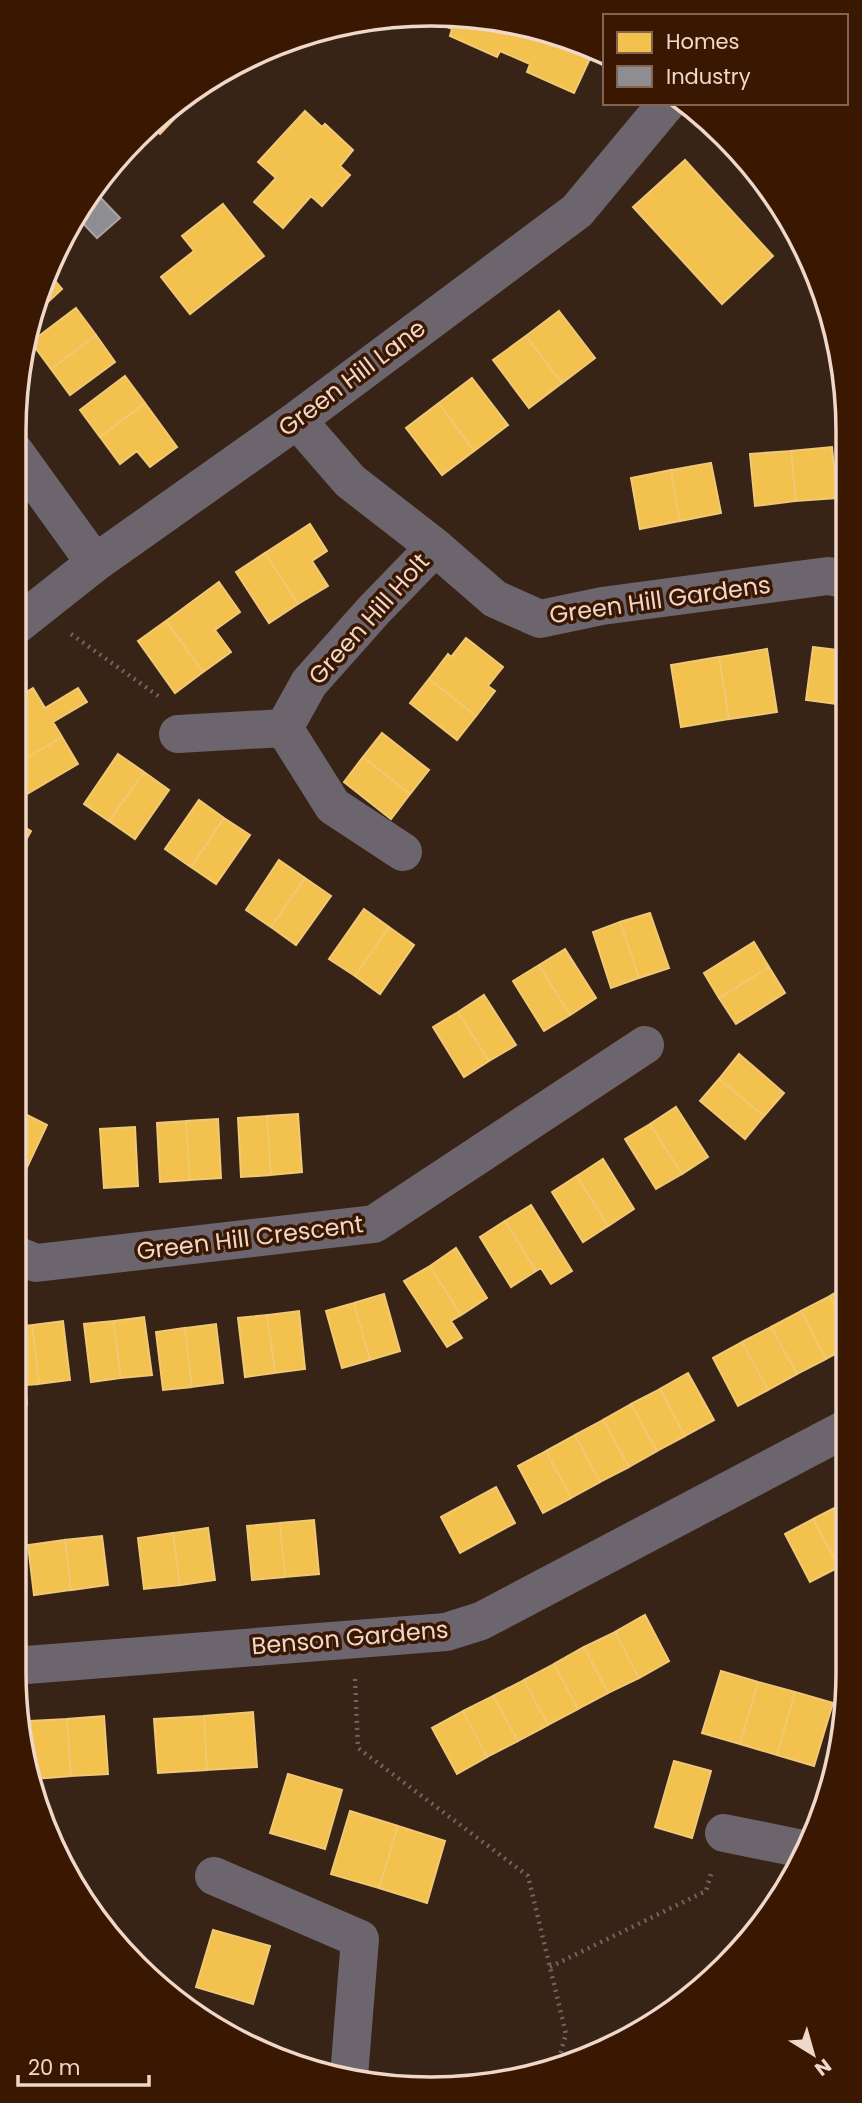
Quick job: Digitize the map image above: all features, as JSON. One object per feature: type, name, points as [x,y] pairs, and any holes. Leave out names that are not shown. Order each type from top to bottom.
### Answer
[{"type":"street","name":"Green Hill Lane","points":[[26,617],[96,563],[298,420],[577,211],[665,105]]},
{"type":"street","name":"Green Hill Gardens","points":[[298,420],[350,481],[435,547],[495,599],[540,619],[602,606],[828,576],[836,577]]},
{"type":"street","points":[[26,468],[96,563]]},
{"type":"street","name":"Green Hill Holt","points":[[284,729],[309,683],[435,547]]},
{"type":"street","points":[[194,733],[284,729],[333,806],[403,852]]},
{"type":"street","name":"Green Hill Crescent","points":[[26,1259],[36,1263],[374,1224],[645,1045]]},
{"type":"street","name":"Benson Gardens","points":[[26,1665],[446,1632],[481,1621],[836,1434]]},
{"type":"street","points":[[724,1833],[796,1848]]},
{"type":"street","points":[[214,1876],[360,1940],[350,2068]]},
{"type":"path","points":[[26,619],[194,733]]},
{"type":"path","points":[[354,1639],[358,1748],[528,1876],[566,2034],[560,2055]]},
{"type":"path","points":[[550,1967],[706,1891],[724,1833]]},
{"type":"building: Homes","points":[[446,27],[510,34],[590,59],[574,93],[527,72],[530,64],[500,51],[497,57],[450,36],[452,29]]},
{"type":"building: Homes","points":[[305,111],[322,127],[325,124],[353,150],[340,166],[350,175],[322,206],[311,196],[283,228],[254,202],[276,178],[258,162]]},
{"type":"building: Homes","points":[[685,160],[773,256],[722,304],[633,207]]},
{"type":"building: Homes","points":[[223,204],[264,256],[190,314],[161,277],[194,251],[182,236]]},
{"type":"building: Homes","points":[[55,281],[62,289],[48,302]]},
{"type":"building: Homes","points":[[76,308],[96,335],[51,369],[35,347],[37,337]]},
{"type":"building: Homes","points":[[559,311],[595,358],[562,383],[526,336]]},
{"type":"building: Homes","points":[[96,335],[115,362],[70,395],[51,369]]},
{"type":"building: Homes","points":[[526,336],[562,383],[529,408],[493,360]]},
{"type":"building: Homes","points":[[125,376],[145,403],[100,437],[80,410]]},
{"type":"building: Homes","points":[[472,378],[508,425],[474,451],[439,403]]},
{"type":"building: Homes","points":[[145,403],[177,447],[150,467],[137,451],[120,464],[100,437]]},
{"type":"building: Homes","points":[[439,403],[474,451],[442,475],[406,428]]},
{"type":"building: Homes","points":[[832,447],[836,498],[796,501],[791,451]]},
{"type":"building: Homes","points":[[791,451],[796,501],[755,506],[750,454]]},
{"type":"building: Homes","points":[[711,463],[721,513],[680,521],[671,470]]},
{"type":"building: Homes","points":[[671,470],[680,521],[640,529],[631,478]]},
{"type":"building: Homes","points":[[310,524],[327,551],[312,561],[328,586],[298,604],[265,553]]},
{"type":"building: Homes","points":[[265,553],[298,604],[269,623],[236,572]]},
{"type":"building: Homes","points":[[219,582],[240,612],[215,630],[231,652],[203,672],[166,621]]},
{"type":"building: Homes","points":[[166,621],[203,672],[175,693],[138,641]]},
{"type":"building: Homes","points":[[466,638],[503,667],[488,686],[495,691],[476,716],[429,679],[448,654],[451,657]]},
{"type":"building: Homes","points":[[813,647],[836,650],[836,704],[806,700]]},
{"type":"building: Homes","points":[[767,649],[777,712],[729,719],[719,657]]},
{"type":"building: Homes","points":[[719,657],[729,719],[681,727],[671,665]]},
{"type":"building: Homes","points":[[429,679],[476,716],[457,740],[410,703]]},
{"type":"building: Homes","points":[[33,688],[45,708],[78,688],[87,702],[53,722],[62,737],[26,758],[26,692]]},
{"type":"building: Homes","points":[[382,733],[429,770],[410,794],[363,757]]},
{"type":"building: Homes","points":[[62,737],[78,764],[26,795],[26,758]]},
{"type":"building: Homes","points":[[118,754],[144,772],[109,821],[84,804]]},
{"type":"building: Homes","points":[[363,757],[410,794],[391,819],[344,782]]},
{"type":"building: Homes","points":[[144,772],[169,790],[135,839],[109,821]]},
{"type":"building: Homes","points":[[199,800],[224,818],[191,867],[165,849]]},
{"type":"building: Homes","points":[[224,818],[250,835],[216,884],[191,867]]},
{"type":"building: Homes","points":[[279,860],[305,878],[271,927],[246,910]]},
{"type":"building: Homes","points":[[305,878],[331,896],[296,945],[271,927]]},
{"type":"building: Homes","points":[[364,909],[389,927],[355,976],[329,959]]},
{"type":"building: Homes","points":[[650,913],[669,968],[639,978],[620,922]]},
{"type":"building: Homes","points":[[620,922],[639,978],[611,988],[593,932]]},
{"type":"building: Homes","points":[[389,927],[414,945],[380,994],[355,976]]},
{"type":"building: Homes","points":[[754,942],[769,967],[719,998],[704,973]]},
{"type":"building: Homes","points":[[565,949],[596,998],[570,1015],[539,965]]},
{"type":"building: Homes","points":[[539,965],[570,1015],[544,1031],[513,981]]},
{"type":"building: Homes","points":[[769,967],[785,993],[736,1024],[719,998]]},
{"type":"building: Homes","points":[[484,995],[516,1045],[489,1061],[458,1012]]},
{"type":"building: Homes","points":[[458,1012],[489,1061],[464,1077],[433,1027]]},
{"type":"building: Homes","points":[[739,1054],[784,1093],[764,1116],[719,1079]]},
{"type":"building: Homes","points":[[719,1079],[764,1116],[745,1139],[700,1101]]},
{"type":"building: Homes","points":[[676,1107],[708,1157],[682,1174],[650,1124]]},
{"type":"building: Homes","points":[[26,1114],[47,1125],[26,1170]]},
{"type":"building: Homes","points":[[298,1114],[302,1172],[271,1175],[267,1116]]},
{"type":"building: Homes","points":[[267,1116],[271,1175],[241,1177],[238,1118]]},
{"type":"building: Homes","points":[[218,1119],[221,1178],[190,1180],[186,1121]]},
{"type":"building: Homes","points":[[186,1121],[190,1180],[160,1182],[157,1123]]},
{"type":"building: Homes","points":[[650,1124],[682,1174],[656,1189],[625,1139]]},
{"type":"building: Homes","points":[[135,1127],[138,1186],[104,1188],[100,1129]]},
{"type":"building: Homes","points":[[603,1159],[634,1209],[608,1226],[577,1176]]},
{"type":"building: Homes","points":[[577,1176],[608,1226],[583,1242],[552,1192]]},
{"type":"building: Homes","points":[[531,1205],[572,1271],[551,1284],[541,1268],[536,1271],[505,1221]]},
{"type":"building: Homes","points":[[505,1221],[536,1271],[511,1287],[480,1237]]},
{"type":"building: Homes","points":[[456,1248],[487,1298],[461,1315],[430,1266]]},
{"type":"building: Homes","points":[[430,1266],[461,1315],[451,1321],[462,1338],[447,1347],[404,1281]]},
{"type":"building: Homes","points":[[836,1292],[836,1307],[830,1296]]},
{"type":"building: Homes","points":[[384,1294],[400,1351],[370,1360],[354,1303]]},
{"type":"building: Homes","points":[[830,1296],[836,1307],[836,1354],[826,1359],[801,1311]]},
{"type":"building: Homes","points":[[354,1303],[370,1360],[342,1368],[326,1311]]},
{"type":"building: Homes","points":[[299,1311],[305,1369],[275,1373],[267,1315]]},
{"type":"building: Homes","points":[[801,1311],[826,1359],[797,1374],[771,1327]]},
{"type":"building: Homes","points":[[267,1315],[275,1373],[245,1377],[238,1318]]},
{"type":"building: Homes","points":[[144,1317],[152,1375],[121,1378],[113,1321]]},
{"type":"building: Homes","points":[[63,1321],[70,1380],[39,1384],[32,1325]]},
{"type":"building: Homes","points":[[113,1321],[121,1378],[91,1382],[84,1324]]},
{"type":"building: Homes","points":[[216,1324],[223,1383],[192,1387],[185,1328]]},
{"type":"building: Homes","points":[[32,1325],[39,1384],[26,1385],[26,1326]]},
{"type":"building: Homes","points":[[771,1327],[797,1374],[768,1390],[742,1342]]},
{"type":"building: Homes","points":[[185,1328],[192,1387],[163,1390],[156,1332]]},
{"type":"building: Homes","points":[[742,1342],[768,1390],[738,1406],[713,1358]]},
{"type":"building: Homes","points":[[688,1373],[714,1420],[685,1436],[660,1389]]},
{"type":"building: Homes","points":[[660,1389],[685,1436],[657,1451],[631,1404]]},
{"type":"building: Homes","points":[[631,1404],[657,1451],[629,1467],[603,1420]]},
{"type":"building: Homes","points":[[603,1420],[629,1467],[600,1482],[575,1435]]},
{"type":"building: Homes","points":[[575,1435],[600,1482],[571,1498],[546,1451]]},
{"type":"building: Homes","points":[[546,1451],[571,1498],[543,1513],[518,1466]]},
{"type":"building: Homes","points":[[496,1487],[515,1523],[460,1553],[441,1517]]},
{"type":"building: Homes","points":[[836,1507],[836,1561],[813,1519]]},
{"type":"building: Homes","points":[[813,1519],[836,1561],[836,1569],[810,1582],[785,1534]]},
{"type":"building: Homes","points":[[314,1520],[319,1574],[285,1577],[280,1523]]},
{"type":"building: Homes","points":[[280,1523],[285,1577],[252,1580],[247,1526]]},
{"type":"building: Homes","points":[[208,1528],[215,1580],[180,1585],[173,1533]]},
{"type":"building: Homes","points":[[173,1533],[180,1585],[144,1589],[138,1538]]},
{"type":"building: Homes","points":[[102,1536],[108,1585],[71,1590],[65,1540]]},
{"type":"building: Homes","points":[[65,1540],[71,1590],[34,1595],[28,1545]]},
{"type":"building: Homes","points":[[645,1615],[669,1661],[639,1678],[615,1632]]},
{"type":"building: Homes","points":[[615,1632],[639,1678],[608,1693],[584,1647]]},
{"type":"building: Homes","points":[[584,1647],[608,1693],[578,1709],[554,1664]]},
{"type":"building: Homes","points":[[554,1664],[578,1709],[548,1725],[524,1680]]},
{"type":"building: Homes","points":[[721,1671],[758,1682],[740,1744],[702,1733]]},
{"type":"building: Homes","points":[[524,1680],[548,1725],[518,1741],[493,1696]]},
{"type":"building: Homes","points":[[758,1682],[795,1692],[777,1755],[740,1744]]},
{"type":"building: Homes","points":[[795,1692],[833,1703],[814,1766],[777,1755]]},
{"type":"building: Homes","points":[[493,1696],[518,1741],[487,1757],[463,1711]]},
{"type":"building: Homes","points":[[463,1711],[487,1757],[457,1774],[432,1728]]},
{"type":"building: Homes","points":[[253,1712],[257,1767],[207,1770],[204,1716]]},
{"type":"building: Homes","points":[[104,1716],[108,1774],[71,1776],[67,1719]]},
{"type":"building: Homes","points":[[204,1716],[207,1770],[158,1773],[154,1719]]},
{"type":"building: Homes","points":[[67,1719],[71,1776],[40,1778],[30,1721]]},
{"type":"building: Homes","points":[[674,1761],[711,1771],[692,1838],[655,1827]]},
{"type":"building: Homes","points":[[288,1774],[342,1790],[325,1849],[270,1833]]},
{"type":"building: Homes","points":[[350,1811],[398,1826],[379,1888],[331,1874]]},
{"type":"building: Homes","points":[[398,1826],[445,1841],[427,1903],[379,1888]]},
{"type":"building: Homes","points":[[213,1930],[270,1946],[253,2004],[196,1987]]},
{"type":"building: Industry","points":[[100,198],[120,218],[97,238],[83,224]]}]
